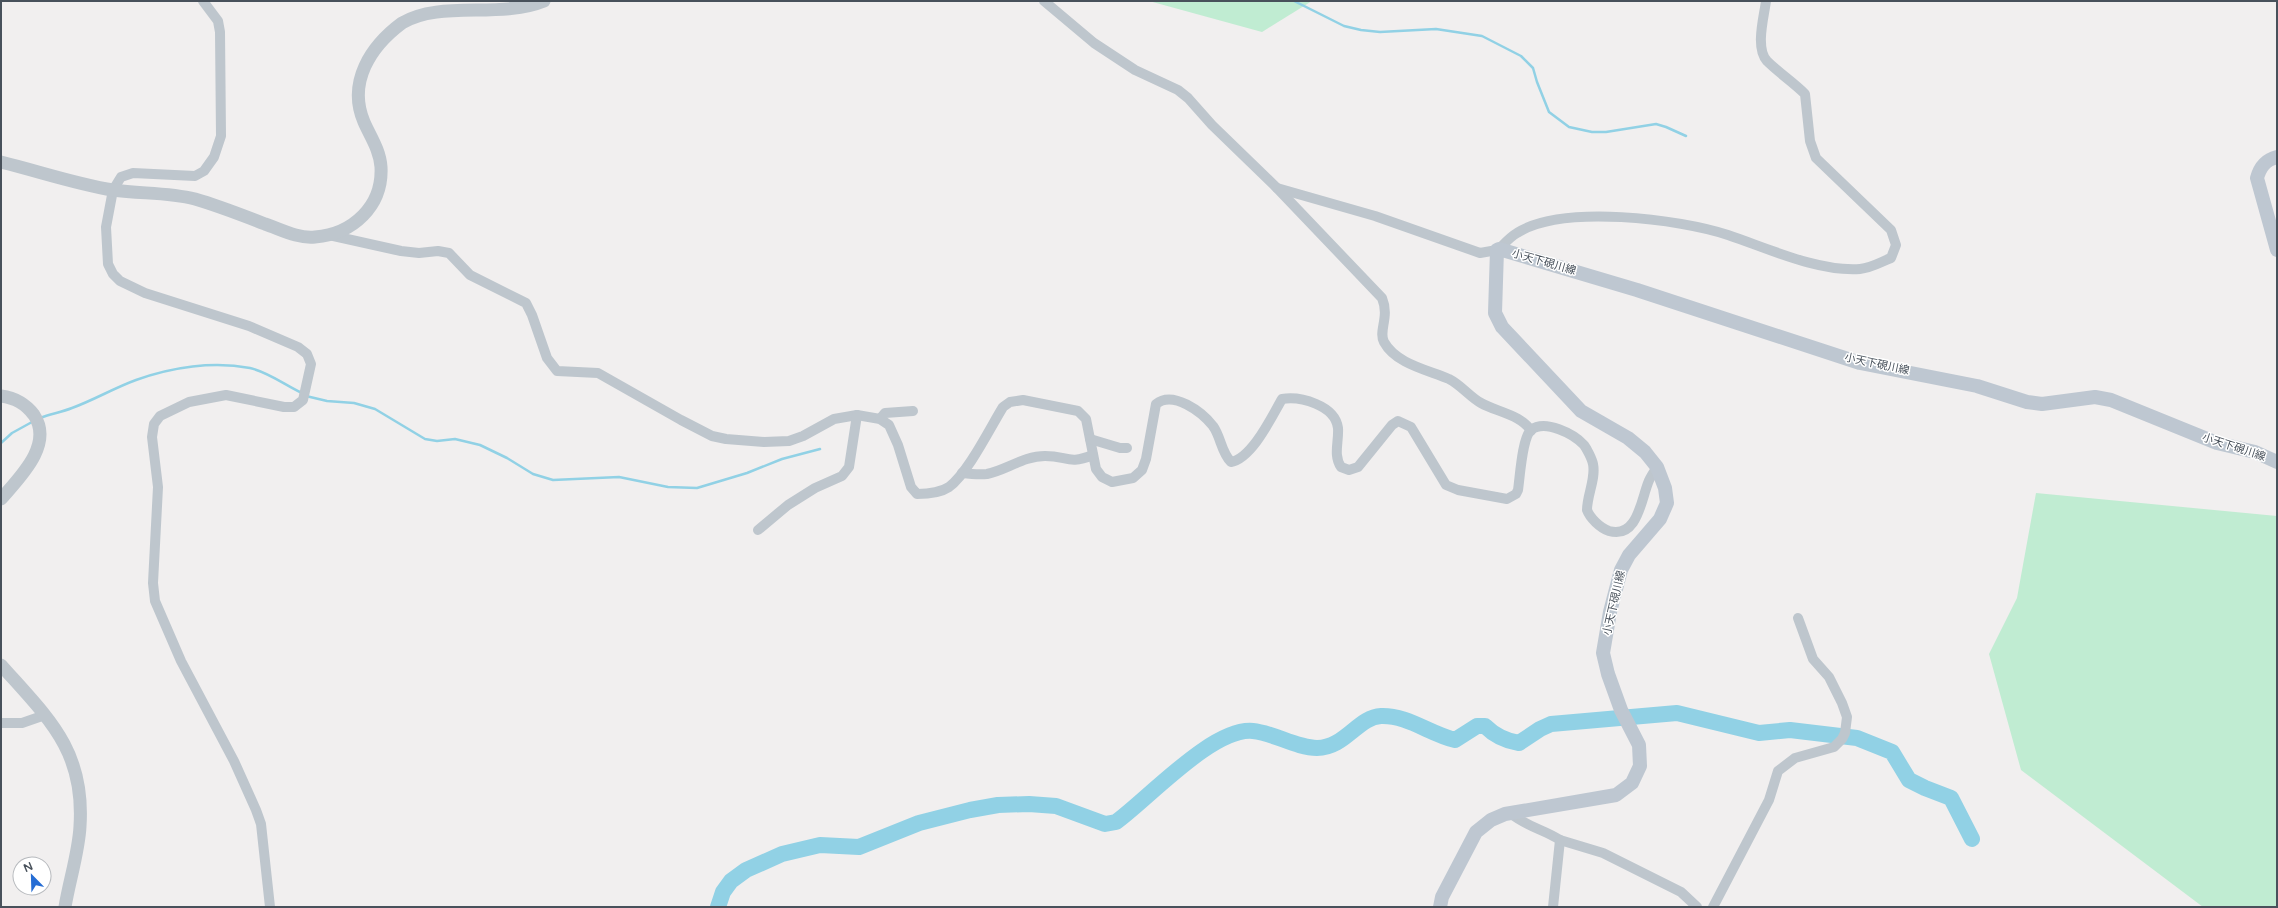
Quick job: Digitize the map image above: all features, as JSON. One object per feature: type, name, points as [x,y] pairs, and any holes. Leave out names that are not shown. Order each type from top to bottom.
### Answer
[{"type":"main road","points":[[2277,157],[2270,159],[2260,169],[2257,178],[2277,250]]},
{"type":"main road","name":"小天下硯川線","points":[[1440,907],[1442,897],[1476,832],[1491,820],[1510,813],[1616,795],[1632,783],[1640,766],[1639,745],[1624,715],[1608,674],[1603,653],[1610,612],[1621,570],[1629,555],[1660,519],[1667,503],[1665,488],[1657,467],[1645,452],[1628,438],[1581,411],[1502,327],[1496,313],[1498,250],[1637,290],[1860,363],[1964,382],[2027,402],[2042,404],[2095,397],[2111,400],[2217,443],[2255,452],[2277,462]]},
{"type":"street","points":[[203,1],[218,21],[220,32],[221,136],[214,157],[204,171],[195,176],[134,173],[121,177],[113,190],[106,227],[106,249],[108,264],[113,274],[120,282],[145,293],[256,329],[298,347],[307,354],[311,364],[303,400],[294,407],[284,407],[226,394],[189,402],[160,416],[154,424],[152,437],[158,487],[153,583],[155,601],[181,661],[234,761],[256,810],[261,824],[270,907]]},
{"type":"street","points":[[1,162],[113,190],[175,195],[221,208],[295,235],[314,238],[330,235],[346,229],[364,217],[374,202],[380,186],[381,166],[377,149],[361,114],[358,99],[358,86],[363,68],[376,48],[403,22],[430,10],[513,9],[544,1]]},
{"type":"street","points":[[1044,1],[1094,43],[1123,63],[1178,90],[1188,98],[1212,126],[1277,188],[1382,298],[1386,306],[1386,317],[1382,331],[1383,341],[1388,349],[1416,368],[1450,380],[1481,403],[1527,423],[1531,431]]},
{"type":"street","points":[[1277,188],[1375,216],[1480,253],[1498,250],[1518,232],[1546,221],[1616,216],[1666,222],[1726,234],[1761,247],[1815,263],[1835,267],[1860,269],[1891,258],[1896,245],[1891,230],[1816,158],[1810,142],[1805,94],[1766,60],[1762,48],[1766,1]]},
{"type":"street","points":[[330,235],[401,251],[419,253],[438,251],[450,253],[470,275],[526,303],[532,315],[547,358],[557,371],[598,373],[712,436],[764,442],[789,441],[802,436],[834,419],[857,415],[880,419],[889,425],[898,445],[910,487],[917,494],[931,494],[949,487],[962,473],[1002,407],[1010,402],[1023,400],[1078,411],[1086,419],[1096,469],[1102,477],[1112,482],[1134,478],[1142,470],[1146,459],[1156,404],[1161,400],[1173,398],[1201,414],[1214,427],[1225,456],[1230,462],[1238,461],[1252,448],[1282,399],[1297,398],[1320,406],[1334,418],[1338,427],[1336,458],[1341,467],[1349,470],[1358,467],[1392,425],[1398,421],[1411,427],[1446,485],[1458,490],[1507,499],[1516,494],[1518,490],[1526,438],[1531,431],[1538,427],[1550,427],[1573,436],[1584,446],[1593,464],[1587,510],[1595,521],[1607,530],[1615,532],[1626,530],[1634,523],[1649,481],[1657,467]]},
{"type":"street","points":[[1,396],[14,398],[29,408],[35,418],[41,434],[37,452],[1,499]]},
{"type":"street","points":[[880,419],[885,413],[913,411]]},
{"type":"street","points":[[758,530],[788,505],[815,488],[842,476],[849,467],[857,415]]},
{"type":"street","points":[[1090,439],[1120,448],[1127,448]]},
{"type":"street","points":[[962,473],[986,474],[1018,462],[1045,456],[1068,461],[1080,460],[1093,455]]},
{"type":"street","points":[[1713,907],[1769,800],[1778,771],[1795,758],[1828,750],[1844,736],[1847,717],[1842,703],[1829,677],[1813,659],[1798,618]]},
{"type":"street","points":[[1,665],[45,715],[69,750],[77,773],[81,801],[80,828],[65,907]]},
{"type":"street","points":[[1,723],[22,723],[45,715]]},
{"type":"street","points":[[1510,813],[1523,824],[1550,833],[1560,840],[1603,853],[1681,892],[1697,907]]},
{"type":"street","points":[[1553,907],[1560,840]]},
{"type":"green space","points":[[1149,1],[1312,1],[1262,32]]},
{"type":"green space","points":[[2036,493],[2277,516],[2277,907],[2203,907],[2021,770],[1989,654],[2017,598]]},
{"type":"waterway","points":[[1294,1],[1344,26],[1361,30],[1380,32],[1436,29],[1482,36],[1521,56],[1533,68],[1549,112],[1569,127],[1592,132],[1606,132],[1656,124],[1686,136]]},
{"type":"waterway","points":[[40,418],[80,405],[150,375],[193,366],[222,365],[250,368],[270,376],[302,393]]},
{"type":"waterway","points":[[306,396],[327,401],[354,403],[375,409],[425,439],[437,441],[455,439],[480,445],[507,458],[533,474],[553,480],[619,477],[668,487],[697,488],[747,473],[782,459],[820,449]]},
{"type":"waterway","points":[[1,443],[12,433],[32,422]]},
{"type":"waterway","points":[[718,907],[723,892],[731,881],[746,870],[782,854],[820,845],[859,847],[919,823],[970,810],[998,805],[1029,804],[1056,806],[1105,824],[1116,822],[1182,766],[1219,740],[1237,733],[1253,731],[1269,734],[1301,746],[1317,748],[1327,747],[1336,743],[1365,721],[1381,716],[1400,718],[1455,740],[1477,726],[1485,726],[1500,737],[1519,743],[1540,729],[1551,724],[1677,713],[1759,733],[1790,730],[1857,738],[1892,752],[1909,780],[1951,798],[1972,839]]}]
